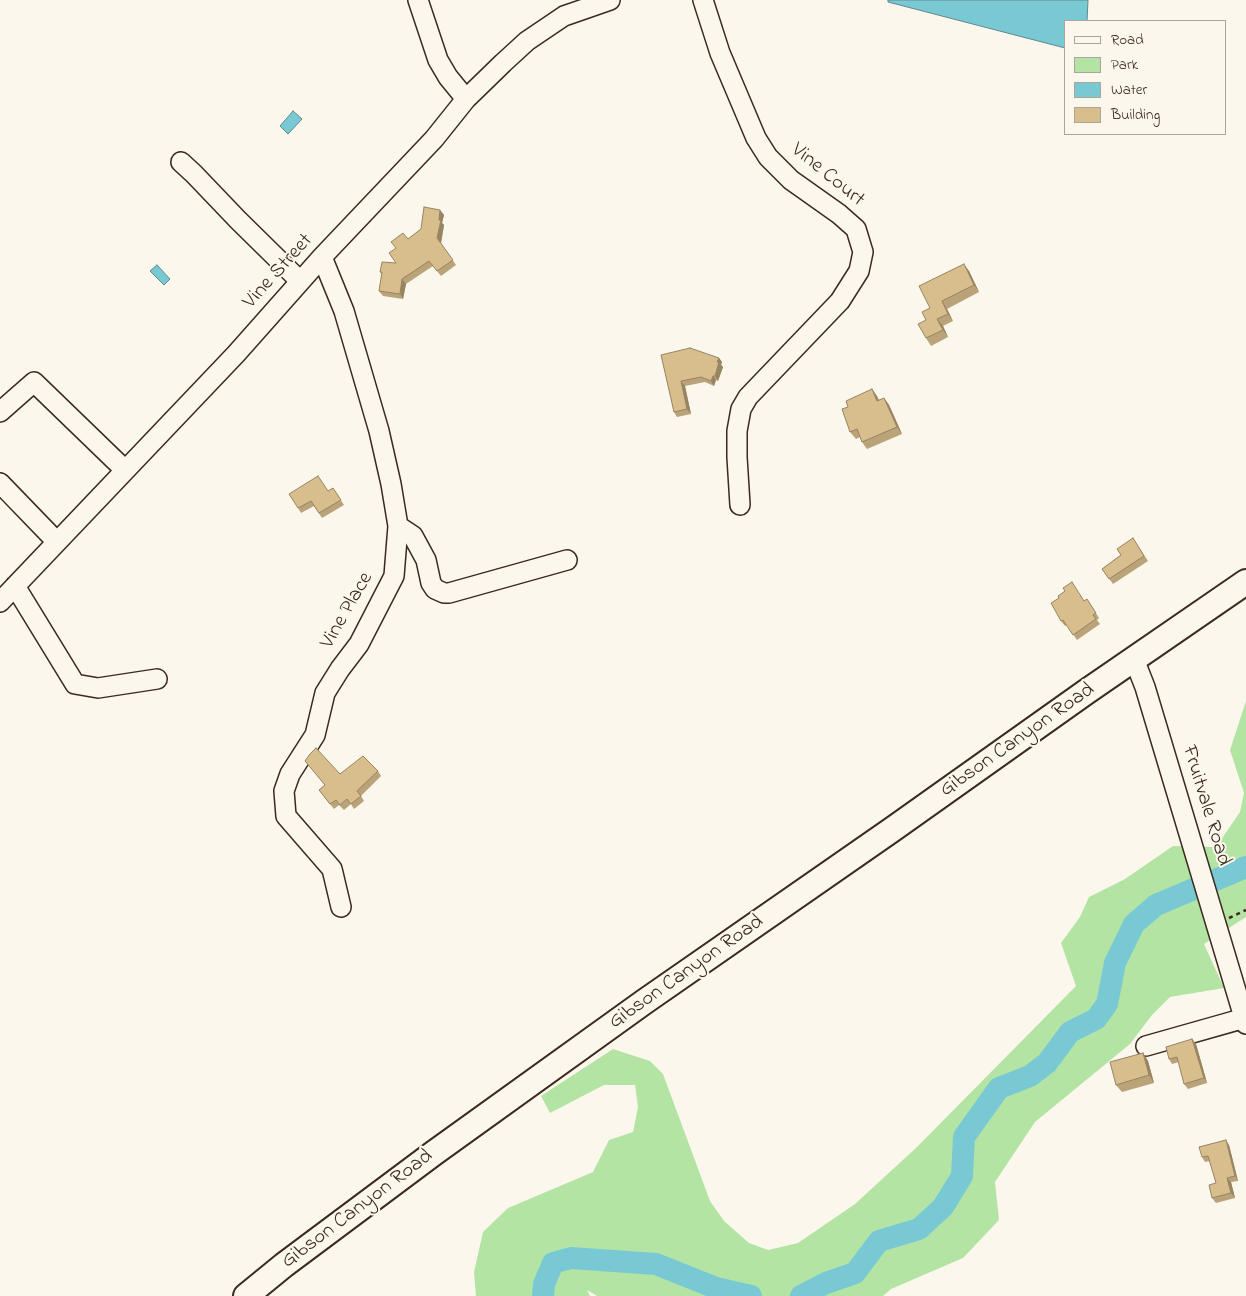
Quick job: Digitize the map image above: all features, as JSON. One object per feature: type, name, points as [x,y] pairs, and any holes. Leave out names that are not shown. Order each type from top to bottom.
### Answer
[{"type":"main road","name":"Gibson Canyon Road","points":[[246,1296],[284,1265],[552,1069],[1246,582]]},
{"type":"street","points":[[418,0],[438,60],[448,77],[466,99]]},
{"type":"street","name":"Vine Street","points":[[0,602],[236,354],[300,281],[434,138],[466,99],[527,41],[564,16],[610,0]]},
{"type":"street","name":"Vine Court","points":[[703,0],[720,53],[756,138],[768,157],[791,180],[839,214],[856,229],[863,252],[859,271],[840,301],[748,397],[741,410],[737,440],[740,505]]},
{"type":"street","points":[[181,162],[300,281]]},
{"type":"street","name":"Vine Place","points":[[322,258],[344,311],[379,431],[398,526],[394,576],[359,644],[325,693],[315,735],[290,774],[284,791],[286,816],[332,869],[341,907]]},
{"type":"street","points":[[0,412],[34,382],[125,470]]},
{"type":"street","points":[[0,483],[57,542]]},
{"type":"street","points":[[398,526],[413,536],[426,560],[431,583],[435,589],[444,593],[567,560]]},
{"type":"street","points":[[15,586],[75,684],[98,688],[157,679]]},
{"type":"street","name":"Fruitvale Road","points":[[1134,659],[1145,687],[1244,1011]]},
{"type":"street","points":[[1146,1046],[1244,1011]]},
{"type":"path","points":[[1214,916],[1246,910]]},
{"type":"green space","points":[[1246,701],[1246,917],[1204,944],[1224,988],[1170,997],[1152,1015],[1130,1044],[1035,1122],[995,1182],[999,1220],[963,1258],[891,1289],[883,1296],[597,1296],[587,1290],[590,1296],[476,1296],[474,1272],[483,1232],[508,1208],[593,1172],[609,1140],[633,1132],[638,1107],[635,1085],[604,1085],[550,1113],[541,1096],[613,1049],[650,1061],[663,1074],[710,1201],[724,1221],[749,1243],[768,1250],[798,1243],[855,1204],[917,1147],[1076,986],[1061,943],[1080,917],[1089,897],[1125,879],[1173,846],[1216,847],[1240,812],[1244,793],[1230,750]]},
{"type":"water","points":[[888,0],[1088,0],[1087,20],[1064,20],[1064,48],[888,2]]},
{"type":"water","points":[[293,111],[302,119],[288,134],[280,126]]},
{"type":"water","points":[[157,265],[170,279],[164,285],[150,271]]},
{"type":"building","points":[[424,207],[440,210],[439,220],[441,220],[437,238],[453,260],[437,271],[429,261],[402,279],[400,294],[379,291],[382,262],[396,263],[389,253],[396,248],[391,242],[403,233],[408,239],[421,229]]},
{"type":"building","points":[[964,264],[974,285],[942,301],[948,314],[937,319],[943,330],[926,338],[918,324],[926,320],[922,312],[930,308],[919,286]]},
{"type":"building","points":[[690,348],[719,358],[717,362],[719,362],[715,376],[713,376],[711,381],[701,377],[681,381],[687,409],[674,412],[661,355]]},
{"type":"building","points":[[872,389],[877,401],[884,398],[897,427],[862,442],[857,429],[850,432],[842,409],[848,407],[846,401]]},
{"type":"building","points":[[318,476],[328,491],[333,488],[341,500],[319,513],[311,501],[298,508],[289,494]]},
{"type":"building","points":[[1133,538],[1144,556],[1109,579],[1102,569],[1121,555],[1117,549]]},
{"type":"building","points":[[1072,582],[1084,601],[1087,599],[1096,613],[1093,615],[1096,619],[1073,635],[1063,620],[1061,621],[1051,603],[1065,591],[1063,588]]},
{"type":"building","points":[[316,748],[340,774],[363,756],[378,771],[357,791],[361,796],[351,804],[347,799],[340,805],[336,800],[330,804],[319,790],[325,785],[305,761]]},
{"type":"building","points":[[1192,1039],[1204,1078],[1184,1084],[1177,1057],[1169,1059],[1166,1047]]},
{"type":"building","points":[[1143,1053],[1149,1075],[1116,1085],[1110,1062]]},
{"type":"building","points":[[1226,1140],[1235,1176],[1227,1178],[1231,1193],[1212,1198],[1209,1185],[1216,1183],[1208,1156],[1202,1157],[1199,1147]]},
{"type":"waterway","points":[[801,1296],[826,1283],[855,1273],[879,1241],[919,1229],[943,1207],[962,1176],[964,1137],[999,1088],[1030,1076],[1047,1063],[1070,1032],[1096,1019],[1107,1004],[1115,963],[1134,924],[1156,905],[1246,867]]},
{"type":"waterway","points":[[543,1296],[544,1284],[553,1263],[571,1258],[656,1264],[716,1288],[751,1296]]}]
